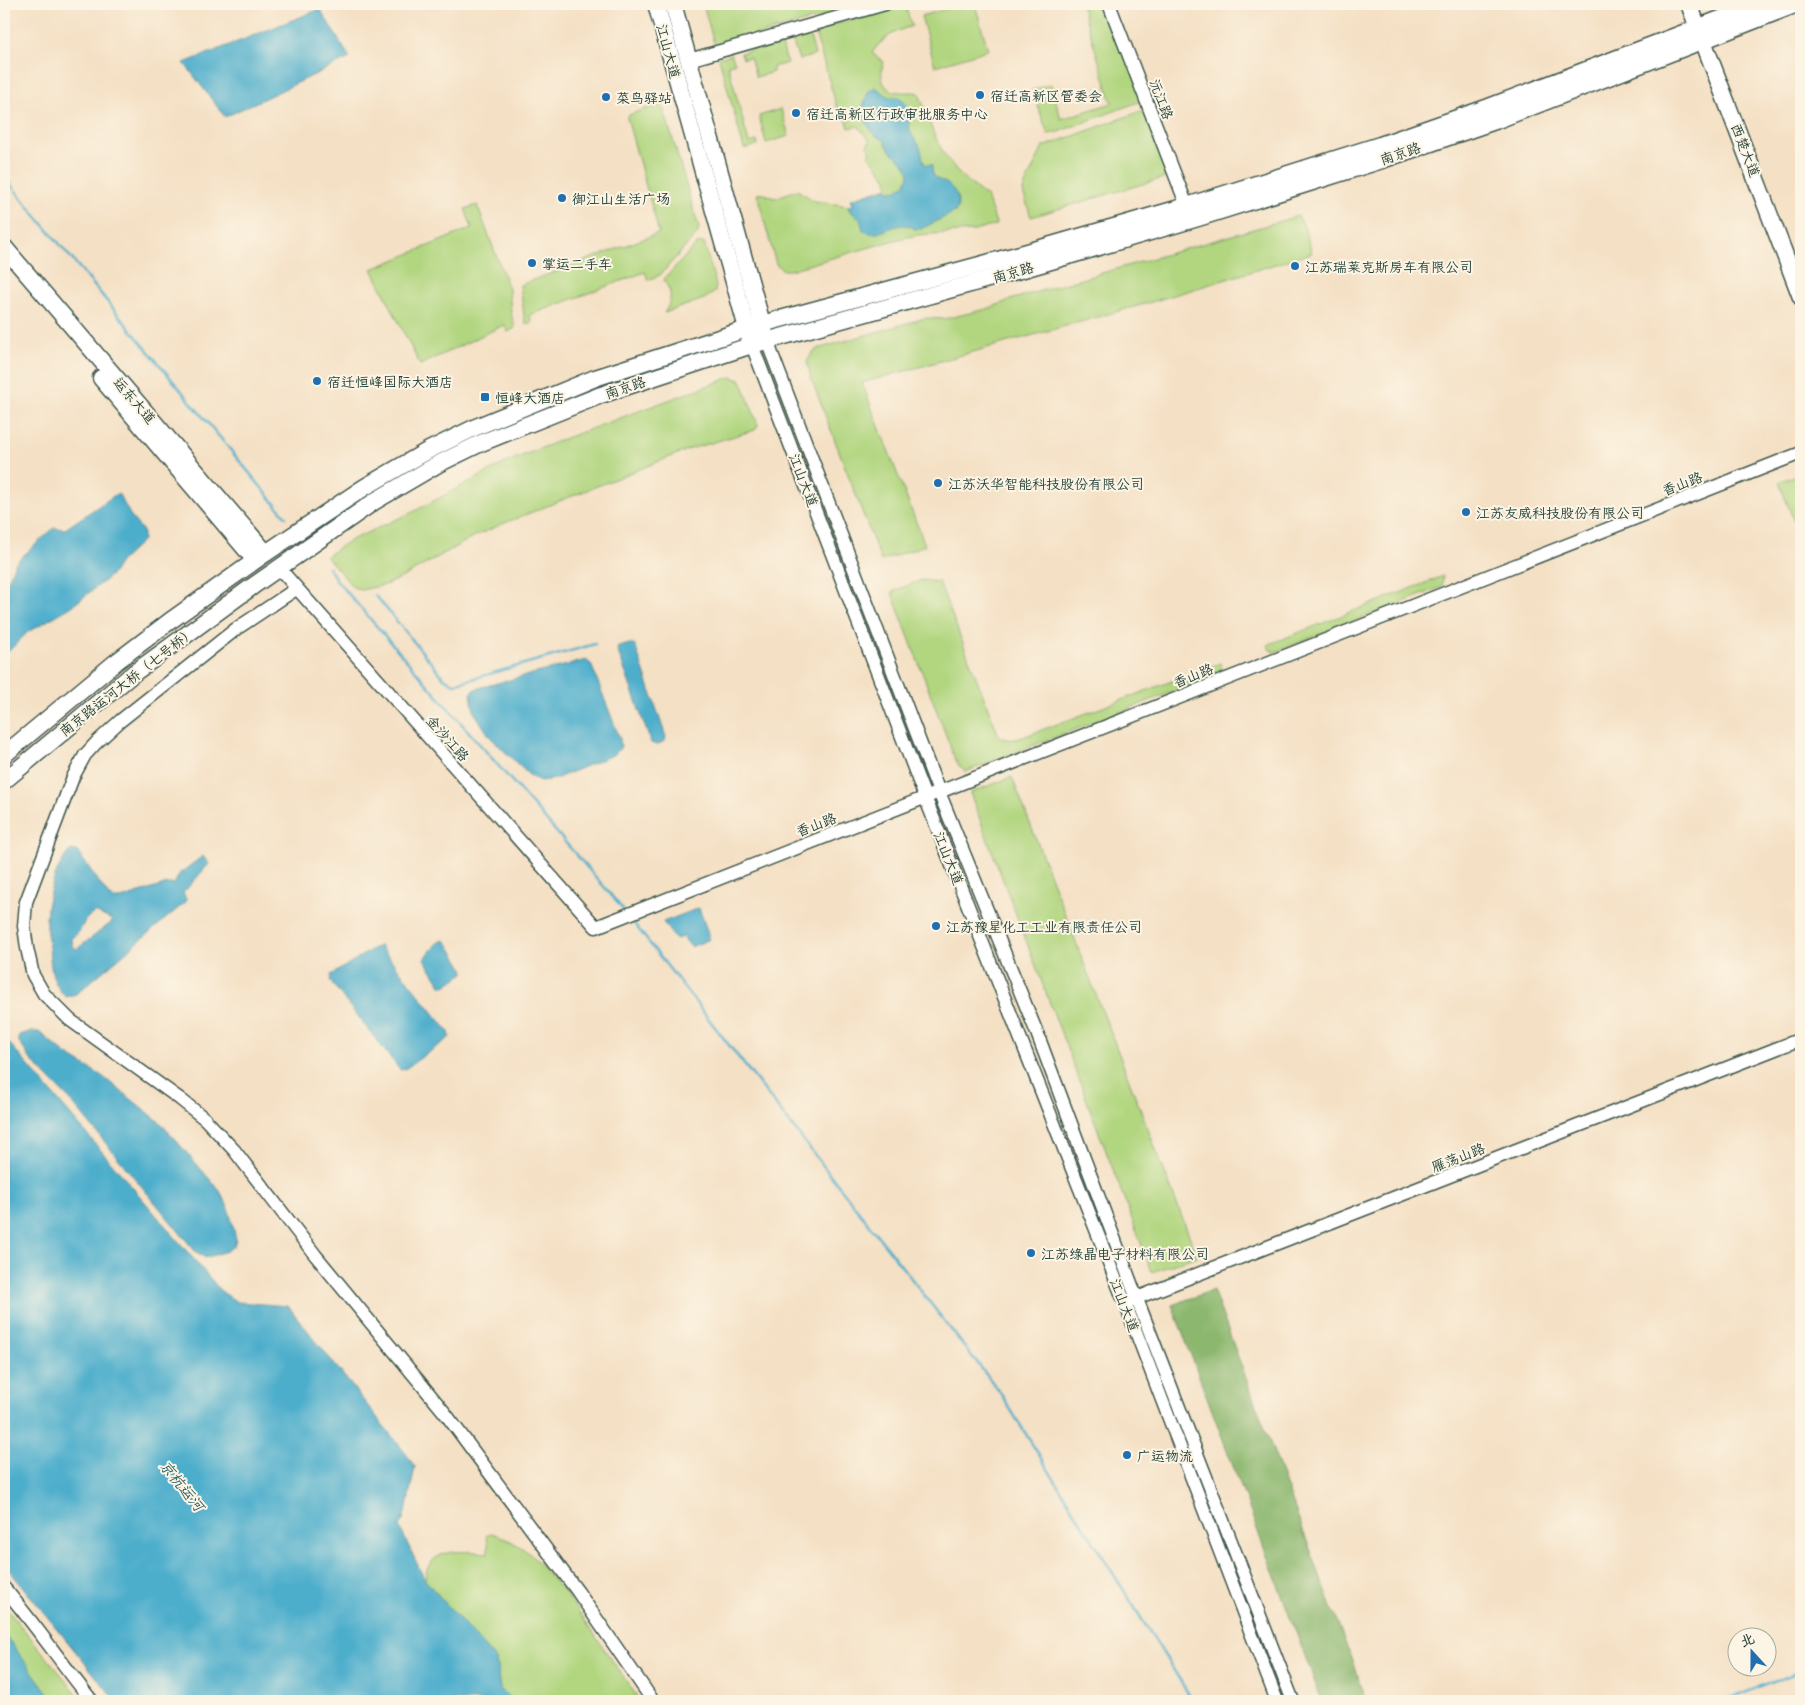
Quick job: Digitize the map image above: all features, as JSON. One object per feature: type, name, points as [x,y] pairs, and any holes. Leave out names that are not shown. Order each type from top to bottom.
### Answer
[{"type":"main road","name":"江山大道","points":[[656,4],[746,329],[759,343]]},
{"type":"main road","name":"江山大道","points":[[673,4],[762,324],[759,343]]},
{"type":"main road","name":"西楚大道","points":[[1689,4],[1801,297]]},
{"type":"main road","name":"南京路","points":[[253,586],[375,501],[438,464],[481,443],[601,394],[759,343],[1027,268],[1382,160],[1495,121],[1701,34],[1760,4]]},
{"type":"main road","name":"南京路","points":[[239,572],[365,487],[429,450],[476,426],[595,378],[762,324],[1024,253],[1188,206],[1380,145],[1701,34],[1797,4]]},
{"type":"main road","name":"运东大道","points":[[4,247],[261,557]]},
{"type":"main road","name":"运东大道","points":[[4,262],[261,557]]},
{"type":"main road","name":"南京路运河大桥（七号桥）","points":[[4,756],[132,650],[239,572]]},
{"type":"main road","name":"南京路运河大桥（七号桥）","points":[[4,780],[134,673],[253,586]]},
{"type":"street","points":[[689,60],[885,4]]},
{"type":"street","name":"沅江路","points":[[1109,4],[1188,206]]},
{"type":"street","name":"江山大道","points":[[759,343],[1036,1033],[1131,1301],[1277,1701]]},
{"type":"street","name":"江山大道","points":[[759,343],[925,797],[1293,1701]]},
{"type":"street","name":"香山路","points":[[596,927],[1801,453]]},
{"type":"street","name":"金沙江路","points":[[279,568],[596,927]]},
{"type":"street","points":[[296,589],[236,629],[120,721],[86,755],[73,777],[26,902],[24,926],[33,975],[44,994],[70,1020],[180,1099],[205,1119],[234,1150],[316,1256],[445,1413],[578,1592],[653,1701]]},
{"type":"street","name":"雁荡山路","points":[[1131,1301],[1801,1039]]},
{"type":"street","points":[[4,1588],[92,1701]]},
{"type":"green space","points":[[703,4],[868,4],[715,47]]},
{"type":"green space","points":[[963,4],[975,4],[988,50],[935,66],[921,16]]},
{"type":"green space","points":[[1081,4],[1107,4],[1144,100],[1048,134],[1032,90],[1051,84],[1061,119],[1112,103]]},
{"type":"green space","points":[[900,5],[905,6],[912,26],[889,36],[872,53],[884,62],[882,67],[883,82],[889,89],[894,91],[919,93],[933,132],[944,154],[961,176],[987,197],[996,225],[974,231],[918,235],[899,239],[790,270],[783,270],[776,264],[757,194],[762,193],[774,198],[797,190],[815,201],[848,206],[853,205],[851,199],[888,187],[887,179],[868,155],[871,152],[867,145],[870,141],[858,126],[849,128],[844,109],[838,111],[815,33],[823,28]]},
{"type":"green space","points":[[805,33],[810,36],[815,55],[799,60],[791,37]]},
{"type":"green space","points":[[781,41],[787,63],[773,67],[773,72],[756,77],[750,57],[743,59],[741,53]]},
{"type":"green space","points":[[731,54],[735,63],[728,65],[749,143],[757,141],[758,145],[744,149],[719,58]]},
{"type":"green space","points":[[662,103],[699,228],[698,233],[660,275],[648,280],[645,272],[530,315],[532,322],[525,323],[520,285],[659,233],[627,118],[629,115]]},
{"type":"green space","points":[[781,109],[789,136],[766,143],[759,116]]},
{"type":"green space","points":[[1147,109],[1170,176],[1031,217],[1023,192],[1043,147]]},
{"type":"green space","points":[[477,205],[509,289],[511,313],[515,328],[508,332],[504,325],[420,365],[372,269],[472,228],[465,209]]},
{"type":"green space","points":[[1298,216],[1303,224],[1312,253],[1148,303],[862,383],[925,545],[881,561],[811,378],[807,362],[812,353],[817,349],[925,318],[944,319],[987,309],[1013,299]]},
{"type":"green space","points":[[700,243],[704,243],[716,285],[715,292],[704,299],[664,313],[669,305],[670,297],[669,289],[664,281],[665,278]]},
{"type":"green space","points":[[731,377],[741,380],[758,425],[755,430],[690,449],[507,522],[473,537],[403,577],[385,585],[361,590],[353,587],[326,556],[349,541],[415,511],[507,462],[566,438]]},
{"type":"green space","points":[[1801,473],[1801,540],[1779,482]]},
{"type":"green space","points":[[1443,576],[1442,587],[1275,652],[1270,650],[1267,645]]},
{"type":"green space","points":[[922,580],[939,582],[999,736],[1005,739],[1023,737],[1220,663],[1224,672],[965,772],[955,759],[892,593]]},
{"type":"green space","points":[[1012,777],[1197,1256],[1152,1272],[970,793]]},
{"type":"green space","points":[[1213,1290],[1367,1701],[1322,1701],[1172,1305]]},
{"type":"green space","points":[[492,1533],[524,1549],[565,1592],[640,1701],[513,1701],[500,1689],[496,1660],[425,1580],[427,1569],[432,1561],[439,1556],[458,1552],[488,1553],[486,1536]]},
{"type":"green space","points":[[4,1606],[83,1701],[4,1701]]},
{"type":"water","points":[[320,9],[350,58],[225,117],[184,63]]},
{"type":"water","points":[[875,87],[889,97],[899,97],[906,104],[911,133],[919,145],[925,164],[932,165],[935,177],[950,186],[957,196],[958,205],[955,212],[921,229],[901,225],[882,232],[869,233],[863,230],[860,219],[849,210],[848,206],[853,205],[851,199],[886,188],[890,191],[897,190],[904,185],[909,176],[908,169],[903,162],[890,151],[884,140],[876,136],[870,129],[861,112],[868,92]]},
{"type":"water","points":[[118,493],[132,518],[143,531],[143,540],[120,562],[113,573],[104,581],[71,607],[28,632],[4,656],[4,591],[15,563],[54,528],[65,529]]},
{"type":"water","points":[[630,644],[635,645],[666,737],[665,741],[656,745],[651,743],[617,649],[618,647]]},
{"type":"water","points":[[586,660],[591,664],[620,739],[621,747],[615,754],[555,779],[540,781],[530,776],[490,737],[474,712],[471,694],[474,690],[482,687]]},
{"type":"water","points":[[71,850],[77,851],[109,896],[114,899],[121,899],[167,884],[174,884],[180,873],[203,856],[209,864],[183,893],[187,901],[76,994],[66,997],[57,986],[53,975],[46,931],[49,896],[56,874],[65,856]],"holes":[[[95,912],[112,920],[112,922],[77,949],[73,946],[72,938],[79,932],[86,919]]]},
{"type":"water","points":[[699,908],[710,939],[691,947],[683,937],[675,939],[663,922]]},
{"type":"water","points":[[444,940],[464,969],[464,973],[445,986],[441,985],[424,959],[437,943]]},
{"type":"water","points":[[380,946],[449,1032],[450,1037],[405,1069],[400,1070],[330,981],[331,975]]},
{"type":"water","points":[[39,1032],[66,1054],[102,1076],[160,1122],[220,1191],[228,1207],[233,1226],[236,1239],[234,1246],[227,1251],[205,1258],[195,1251],[70,1100],[31,1060],[19,1042],[19,1035]]},
{"type":"water","name":"京杭运河","points":[[4,1037],[221,1291],[237,1302],[288,1306],[407,1455],[415,1467],[407,1507],[400,1528],[425,1580],[496,1660],[500,1689],[513,1701],[116,1701],[4,1564]]},
{"type":"water","points":[[4,1633],[48,1693],[56,1701],[4,1701]]},
{"type":"waterway","points":[[4,177],[286,517]]},
{"type":"waterway","points":[[328,567],[338,582],[624,911]]},
{"type":"waterway","points":[[375,595],[444,678],[454,684],[595,644]]},
{"type":"waterway","points":[[629,917],[999,1391],[1193,1701]]},
{"type":"waterway","points":[[1724,1701],[1801,1671]]},
{"type":"place","name":"宿迁高新区管委会","points":[[980,95]]},
{"type":"place","name":"菜鸟驿站","points":[[606,97]]},
{"type":"place","name":"宿迁高新区行政审批服务中心","points":[[796,113]]},
{"type":"place","name":"御江山生活广场","points":[[562,198]]},
{"type":"place","name":"掌运二手车","points":[[532,263]]},
{"type":"place","name":"江苏瑞莱克斯房车有限公司","points":[[1295,266]]},
{"type":"place","name":"宿迁恒峰国际大酒店","points":[[317,381]]},
{"type":"place","name":"恒峰大酒店","points":[[485,397]]},
{"type":"place","name":"江苏沃华智能科技股份有限公司","points":[[938,483]]},
{"type":"place","name":"江苏友威科技股份有限公司","points":[[1466,512]]},
{"type":"place","name":"江苏豫星化工工业有限责任公司","points":[[936,926]]},
{"type":"place","name":"江苏绿晶电子材料有限公司","points":[[1031,1253]]},
{"type":"place","name":"广运物流","points":[[1127,1455]]}]
